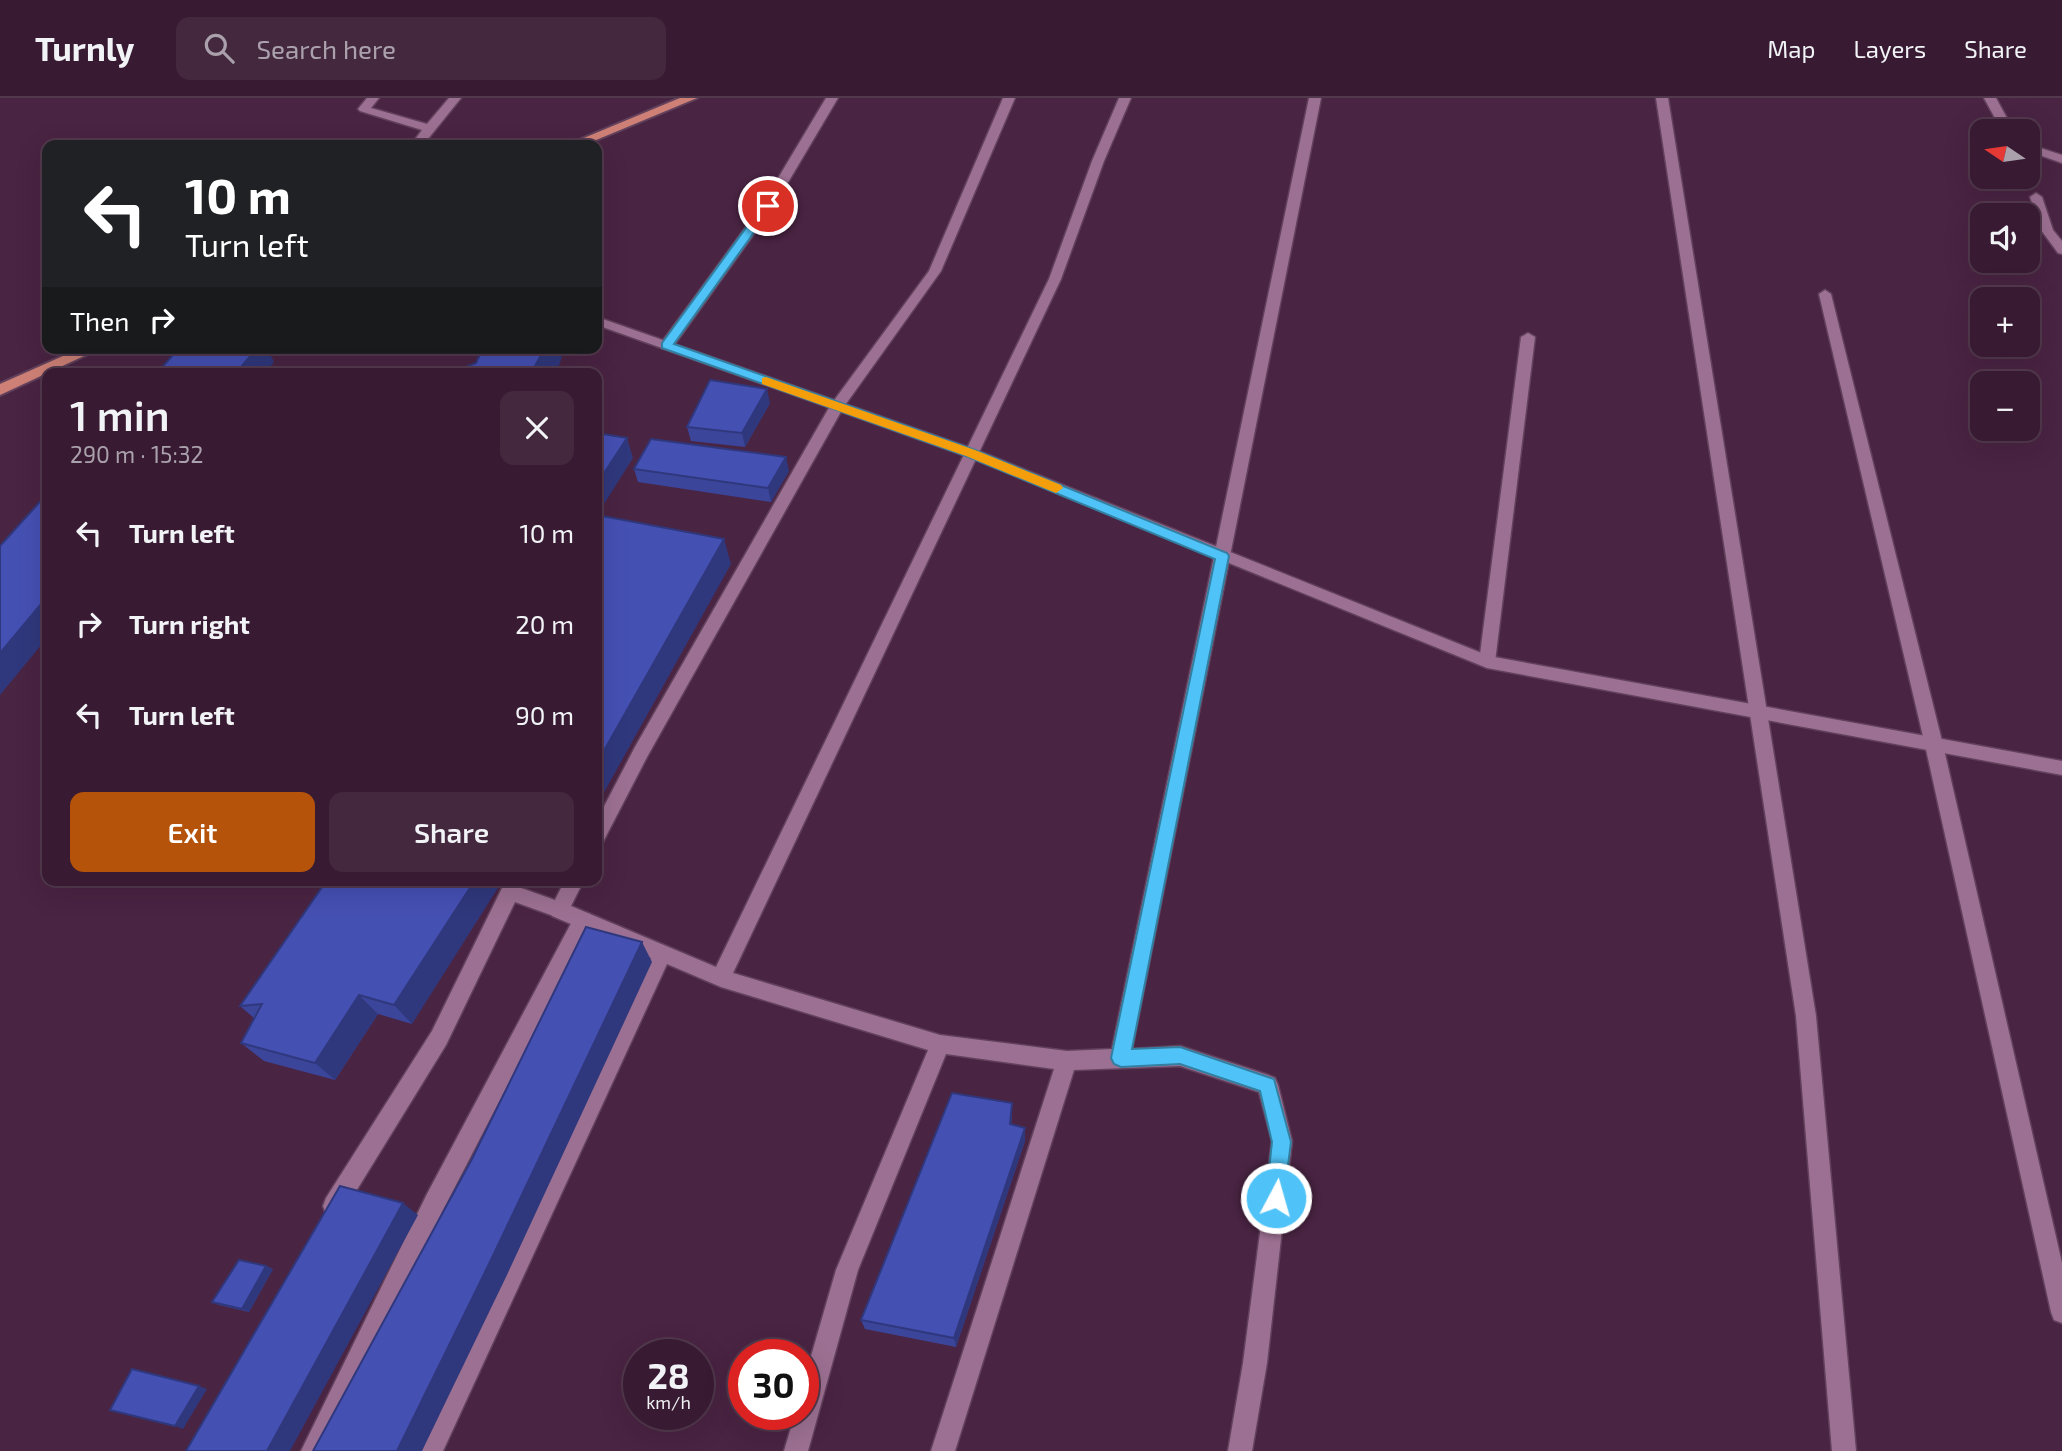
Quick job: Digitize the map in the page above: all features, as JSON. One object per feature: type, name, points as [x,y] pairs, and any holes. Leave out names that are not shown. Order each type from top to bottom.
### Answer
[{"type":"highway","points":[[586,140],[691,98]]},
{"type":"highway","points":[[49,368],[81,354]]},
{"type":"highway","points":[[0,390],[42,371]]},
{"type":"street","points":[[373,98],[364,109],[429,128]]},
{"type":"street","points":[[421,140],[454,98]]},
{"type":"street","points":[[667,345],[768,206],[832,98]]},
{"type":"street","points":[[602,827],[641,752],[837,406],[935,271],[1009,98]]},
{"type":"street","points":[[721,978],[1055,279],[1125,98]]},
{"type":"street","points":[[1121,1058],[1315,98]]},
{"type":"street","points":[[1662,98],[1806,1016],[1844,1451]]},
{"type":"street","points":[[1990,98],[2001,119]]},
{"type":"street","points":[[2040,151],[2062,159]]},
{"type":"street","points":[[2036,197],[2047,230],[2062,250]]},
{"type":"street","points":[[1825,294],[1934,745],[2062,1311]]},
{"type":"street","points":[[602,323],[971,453],[1487,662],[2062,768]]},
{"type":"street","points":[[1487,662],[1528,337]]},
{"type":"street","points":[[559,910],[572,886]]},
{"type":"street","points":[[325,1222],[439,1038],[510,892],[721,978],[940,1044],[1067,1061],[1180,1056],[1268,1085],[1282,1142],[1256,1349],[1240,1451]]},
{"type":"street","points":[[313,1451],[435,1202],[583,920]]},
{"type":"street","points":[[431,1451],[663,953]]},
{"type":"street","points":[[796,1451],[847,1270],[940,1044]]},
{"type":"street","points":[[943,1451],[1067,1061]]},
{"type":"building","points":[[174,354],[252,354],[240,368],[161,368]]},
{"type":"building","points":[[480,354],[542,354],[534,368],[464,368],[476,363]]},
{"type":"building","points":[[710,380],[767,389],[742,433],[687,427]]},
{"type":"building","points":[[602,434],[627,438],[602,476]]},
{"type":"building","points":[[651,439],[786,457],[768,488],[634,469]]},
{"type":"building","points":[[42,500],[42,603],[0,653],[0,546]]},
{"type":"building","points":[[602,516],[724,539],[602,754]]},
{"type":"building","points":[[323,886],[471,886],[394,1005],[359,995],[315,1063],[241,1043],[262,1004],[240,1006]]},
{"type":"building","points":[[586,927],[642,942],[397,1451],[313,1451],[472,1159]]},
{"type":"building","points":[[952,1093],[1012,1103],[1010,1124],[1025,1128],[954,1338],[861,1320]]},
{"type":"building","points":[[340,1186],[403,1203],[267,1451],[186,1451]]},
{"type":"building","points":[[239,1260],[266,1266],[242,1309],[212,1302]]},
{"type":"building","points":[[132,1369],[199,1386],[175,1426],[110,1410]]},
{"type":"slow traffic","points":[[766,381],[971,453],[1056,488]]},
{"type":"route","points":[[768,206],[667,345],[971,453],[1222,556],[1121,1058],[1180,1056],[1268,1085],[1282,1142],[1276,1198]]}]
